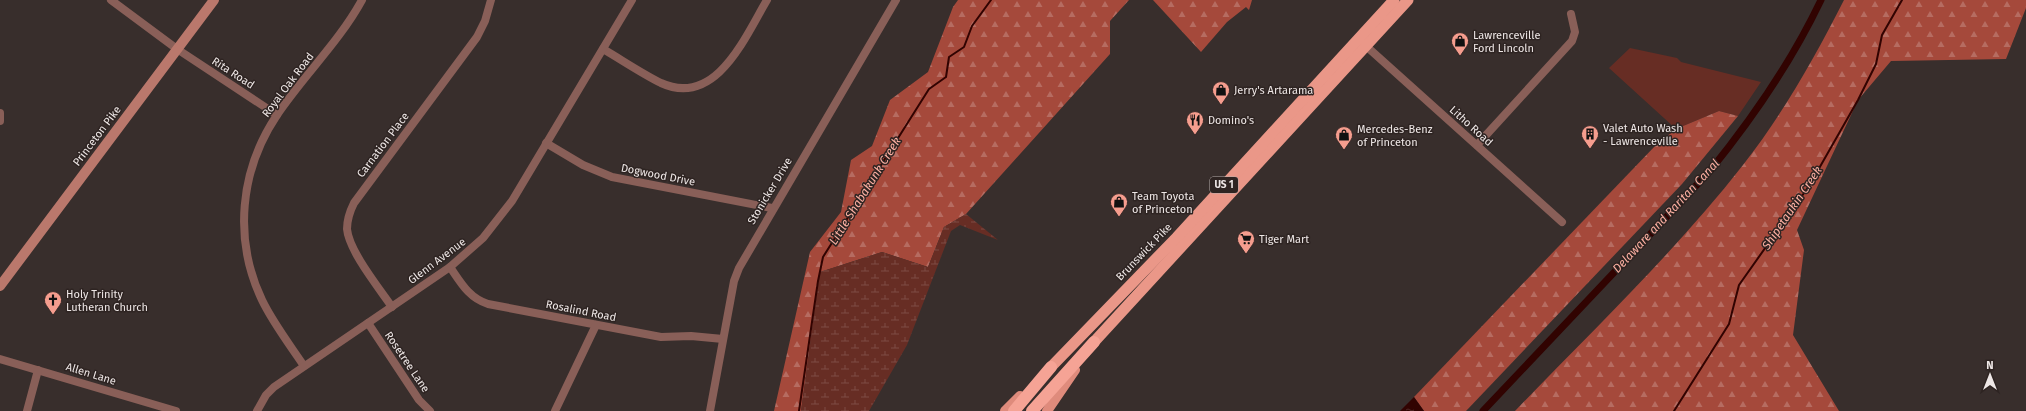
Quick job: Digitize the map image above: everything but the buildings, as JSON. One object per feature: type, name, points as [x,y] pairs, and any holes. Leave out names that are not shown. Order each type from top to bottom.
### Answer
[{"type":"highway","name":"Brunswick Pike","points":[[1051,367],[1177,237],[1394,0]]},
{"type":"highway","name":"Brunswick Pike","points":[[1094,342],[1408,0]]},
{"type":"highway","name":"US 1","points":[[1032,411],[1094,342]]},
{"type":"highway","name":"US 1","points":[[1014,411],[1051,367]]},
{"type":"main road","name":"Princeton Pike","points":[[0,286],[214,0]]},
{"type":"main road","name":"Brunswick Pike","points":[[1050,409],[1094,342]]},
{"type":"main road","name":"Brunswick Pike","points":[[1005,411],[1051,367]]},
{"type":"street","name":"Rita Road","points":[[111,0],[177,49],[277,115]]},
{"type":"street","name":"Royal Oak Road","points":[[304,366],[263,301],[250,269],[244,236],[244,211],[248,180],[260,145],[277,115],[342,31],[362,0]]},
{"type":"street","name":"Carnation Place","points":[[392,307],[352,246],[347,229],[350,211],[354,203],[477,37],[485,21],[491,0]]},
{"type":"street","name":"Glenn Avenue","points":[[257,411],[266,395],[274,388],[450,267],[483,238],[499,220],[512,201],[632,0]]},
{"type":"street","points":[[603,49],[661,83],[680,87],[698,85],[713,78],[725,68],[767,0]]},
{"type":"street","name":"Stonicker Drive","points":[[710,411],[734,281],[739,268],[772,208],[896,0]]},
{"type":"street","points":[[1477,145],[1572,41],[1575,32],[1571,14]]},
{"type":"street","name":"Litho Road","points":[[1366,46],[1562,222]]},
{"type":"street","points":[[0,113],[0,121]]},
{"type":"street","name":"Dogwood Drive","points":[[546,144],[583,165],[612,177],[772,208]]},
{"type":"street","name":"Rosalind Road","points":[[450,267],[468,293],[481,302],[661,337],[691,336],[723,339]]},
{"type":"street","name":"Rosetree Lane","points":[[368,323],[419,400],[430,411]]},
{"type":"street","points":[[555,411],[596,325]]},
{"type":"street","name":"Allen Lane","points":[[0,359],[176,411]]},
{"type":"street","points":[[27,411],[38,370]]},
{"type":"green space","points":[[958,0],[1129,0],[1110,21],[1110,54],[966,214],[944,227],[928,267],[882,252],[820,272],[801,411],[774,411],[810,252],[841,212],[851,160],[872,146],[890,100],[928,72],[953,7]]},
{"type":"green space","points":[[1153,0],[1252,0],[1249,10],[1246,7],[1227,22],[1201,52]]},
{"type":"green space","points":[[1844,0],[2026,0],[2026,8],[2006,59],[1891,61],[1858,100],[1797,230],[1804,250],[1793,335],[1839,411],[1515,411],[1661,260],[1717,198],[1772,126],[1822,43]]},
{"type":"green space","points":[[1630,48],[1677,58],[1681,62],[1761,82],[1738,116],[1719,111],[1676,129],[1609,68]]},
{"type":"green space","points":[[1719,111],[1738,116],[1682,184],[1466,411],[1424,411],[1414,397],[1656,145],[1676,129]]},
{"type":"green space","points":[[966,214],[998,240],[960,225],[951,231],[907,345],[869,411],[801,411],[820,272],[882,252],[928,267],[944,227]]},
{"type":"water","points":[[1414,397],[1424,411],[1400,411]]},
{"type":"waterway","name":"Little Shabakunk Creek","points":[[799,411],[818,281],[823,257],[929,89],[946,77],[949,57],[964,47],[972,26],[991,0]]},
{"type":"waterway","name":"Delaware and Raritan Canal","points":[[1483,411],[1709,172],[1741,131],[1784,68],[1821,0]]},
{"type":"waterway","name":"Shipetaukin Creek","points":[[1674,411],[1729,324],[1739,285],[1809,186],[1858,100],[1876,64],[1882,35],[1902,0]]},
{"type":"place","name":"Lawrenceville Ford Lincoln","points":[[1460,56]]},
{"type":"place","name":"Jerry's Artarama","points":[[1221,105]]},
{"type":"place","name":"Domino's","points":[[1195,135]]},
{"type":"place","name":"Valet Auto Wash - Lawrenceville","points":[[1590,149]]},
{"type":"place","name":"Mercedes-Benz of Princeton","points":[[1344,150]]},
{"type":"place","name":"Team Toyota of Princeton","points":[[1119,217]]},
{"type":"place","name":"Tiger Mart","points":[[1246,254]]},
{"type":"place","name":"Holy Trinity Lutheran Church","points":[[53,315]]}]
